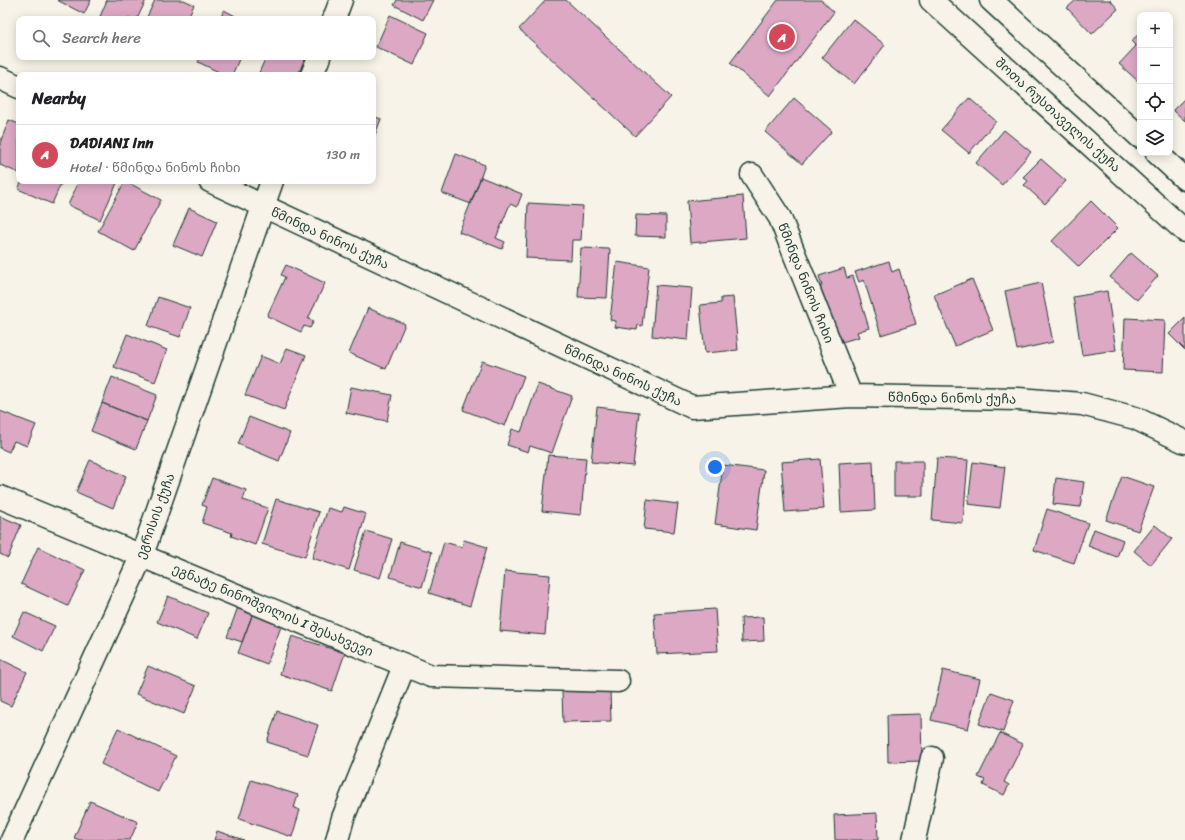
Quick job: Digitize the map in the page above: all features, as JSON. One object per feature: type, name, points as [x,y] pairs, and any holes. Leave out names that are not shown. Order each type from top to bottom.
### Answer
[{"type":"street","points":[[335,16],[341,0]]},
{"type":"street","name":"შოთა რუსთაველის ქუჩა","points":[[931,0],[1185,231]]},
{"type":"street","points":[[991,0],[1137,134]]},
{"type":"street","points":[[313,72],[318,60]]},
{"type":"street","points":[[0,78],[16,86]]},
{"type":"street","points":[[1160,156],[1185,179]]},
{"type":"street","name":"წმინდა ნინოს ჩიხი","points":[[752,175],[780,218],[851,396]]},
{"type":"street","name":"წმინდა ნინოს ქუჩა","points":[[216,184],[262,207],[692,407],[851,396],[1018,399],[1082,404],[1135,418],[1185,442]]},
{"type":"street","name":"ეგრისის ქუჩა","points":[[12,840],[142,555],[271,184]]},
{"type":"street","name":"ეგნატე ნინოშვილის I შესახვევი","points":[[0,497],[431,676],[618,681]]},
{"type":"street","points":[[337,840],[344,818],[404,666]]},
{"type":"street","points":[[914,840],[932,758]]},
{"type":"building","points":[[57,0],[91,0],[84,14]]},
{"type":"building","points":[[107,0],[146,0],[138,16],[100,16]]},
{"type":"building","points":[[155,0],[184,0],[194,5],[188,16],[147,16]]},
{"type":"building","points":[[397,0],[433,0],[423,20],[394,5]]},
{"type":"building","points":[[546,0],[566,0],[671,97],[635,136],[519,29]]},
{"type":"building","points":[[778,0],[821,0],[834,12],[770,96],[730,63]]},
{"type":"building","points":[[1076,0],[1110,0],[1118,9],[1092,34],[1067,8]]},
{"type":"building","points":[[224,10],[235,16],[221,16]]},
{"type":"building","points":[[390,15],[428,33],[414,65],[376,47]]},
{"type":"building","points":[[853,19],[885,45],[854,84],[822,58]]},
{"type":"building","points":[[1137,36],[1137,80],[1119,64],[1136,46],[1131,41]]},
{"type":"building","points":[[199,60],[239,60],[233,72],[219,72],[198,62]]},
{"type":"building","points":[[265,60],[304,60],[299,72],[259,72]]},
{"type":"building","points":[[794,98],[832,131],[802,164],[765,132]]},
{"type":"building","points":[[969,98],[996,121],[969,153],[941,130]]},
{"type":"building","points":[[1185,98],[1185,121],[1173,110]]},
{"type":"building","points":[[376,117],[381,119],[376,132]]},
{"type":"building","points":[[9,120],[16,123],[16,172],[0,165],[0,143]]},
{"type":"building","points":[[1004,130],[1031,152],[1002,185],[976,163]]},
{"type":"building","points":[[456,154],[485,165],[471,204],[442,193]]},
{"type":"building","points":[[1041,159],[1066,181],[1045,204],[1024,185],[1028,181],[1023,177]]},
{"type":"building","points":[[481,177],[522,194],[517,207],[510,204],[496,238],[505,242],[502,249],[459,232]]},
{"type":"building","points":[[20,184],[61,184],[52,204],[18,189]]},
{"type":"building","points":[[78,184],[117,184],[100,220],[68,205]]},
{"type":"building","points":[[123,184],[131,184],[161,200],[134,251],[98,231]]},
{"type":"building","points":[[743,196],[746,238],[690,243],[687,201]]},
{"type":"building","points":[[1091,201],[1118,228],[1079,267],[1052,241]]},
{"type":"building","points":[[528,203],[583,206],[581,240],[572,240],[571,260],[526,258]]},
{"type":"building","points":[[189,208],[217,221],[202,257],[173,245]]},
{"type":"building","points":[[636,215],[666,216],[666,237],[635,236]]},
{"type":"building","points":[[581,248],[610,249],[607,298],[578,297]]},
{"type":"building","points":[[1131,253],[1158,276],[1137,300],[1110,277]]},
{"type":"building","points":[[889,261],[892,272],[899,269],[916,324],[881,335],[864,280],[859,282],[855,272]]},
{"type":"building","points":[[617,262],[649,267],[642,326],[638,325],[637,330],[615,327],[616,321],[610,320]]},
{"type":"building","points":[[286,265],[325,283],[308,319],[314,321],[310,328],[304,326],[301,332],[267,316],[285,277],[281,275]]},
{"type":"building","points":[[844,268],[847,278],[853,276],[869,328],[857,332],[859,337],[835,344],[817,287],[822,286],[819,276]]},
{"type":"building","points":[[972,279],[993,330],[955,346],[934,295]]},
{"type":"building","points":[[1041,283],[1053,342],[1017,350],[1005,291]]},
{"type":"building","points":[[656,285],[692,288],[688,340],[652,336]]},
{"type":"building","points":[[1107,291],[1116,350],[1082,355],[1073,297]]},
{"type":"building","points":[[158,297],[190,308],[180,337],[148,326]]},
{"type":"building","points":[[733,297],[738,350],[705,353],[700,305],[721,303],[721,298]]},
{"type":"building","points":[[368,308],[405,324],[386,369],[349,353]]},
{"type":"building","points":[[1125,318],[1165,320],[1163,372],[1123,370]]},
{"type":"building","points":[[1185,318],[1185,350],[1169,334]]},
{"type":"building","points":[[127,334],[167,350],[155,382],[114,367]]},
{"type":"building","points":[[287,348],[306,355],[284,410],[245,395],[261,356],[280,364]]},
{"type":"building","points":[[482,361],[524,376],[505,426],[463,410]]},
{"type":"building","points":[[112,377],[157,395],[147,421],[102,403]]},
{"type":"building","points":[[538,384],[572,396],[552,453],[530,446],[528,452],[507,445],[512,429],[521,432]]},
{"type":"building","points":[[351,387],[392,395],[387,421],[346,413]]},
{"type":"building","points":[[102,403],[147,421],[136,449],[91,431]]},
{"type":"building","points":[[597,407],[639,412],[633,466],[591,462]]},
{"type":"building","points":[[0,411],[36,425],[27,446],[14,441],[9,452],[0,448]]},
{"type":"building","points":[[249,417],[290,433],[279,461],[238,444]]},
{"type":"building","points":[[548,455],[586,458],[581,515],[542,511]]},
{"type":"building","points":[[937,458],[968,460],[963,523],[932,520]]},
{"type":"building","points":[[820,459],[824,509],[785,512],[781,462]]},
{"type":"building","points":[[90,460],[126,476],[113,508],[76,492]]},
{"type":"building","points":[[873,461],[875,510],[841,512],[839,463]]},
{"type":"building","points":[[894,461],[923,461],[923,496],[894,496]]},
{"type":"building","points":[[973,462],[1005,467],[1000,508],[968,504]]},
{"type":"building","points":[[723,465],[764,470],[756,530],[715,524]]},
{"type":"building","points":[[1122,476],[1154,487],[1138,531],[1106,520]]},
{"type":"building","points":[[212,478],[246,490],[243,500],[268,508],[255,545],[231,536],[232,533],[202,523],[207,507],[202,505]]},
{"type":"building","points":[[1056,478],[1084,482],[1080,507],[1053,504]]},
{"type":"building","points":[[276,499],[319,512],[305,557],[262,544]]},
{"type":"building","points":[[647,500],[678,504],[674,532],[644,529]]},
{"type":"building","points":[[344,507],[366,514],[349,570],[312,558],[328,508],[342,512]]},
{"type":"building","points":[[1047,509],[1088,523],[1074,563],[1034,550]]},
{"type":"building","points":[[0,516],[21,525],[8,558],[0,554]]},
{"type":"building","points":[[1155,525],[1172,539],[1151,565],[1134,551]]},
{"type":"building","points":[[1094,529],[1123,540],[1117,557],[1088,546]]},
{"type":"building","points":[[366,531],[392,539],[380,578],[354,570]]},
{"type":"building","points":[[464,540],[487,547],[470,606],[429,593],[444,542],[462,547]]},
{"type":"building","points":[[400,542],[432,552],[422,587],[390,577]]},
{"type":"building","points":[[38,547],[85,570],[68,606],[21,584]]},
{"type":"building","points":[[505,571],[550,575],[545,635],[500,631]]},
{"type":"building","points":[[168,596],[208,613],[197,639],[157,622]]},
{"type":"building","points":[[238,607],[253,613],[242,642],[227,637]]},
{"type":"building","points":[[715,609],[718,651],[657,654],[654,613]]},
{"type":"building","points":[[24,612],[55,626],[43,651],[13,636]]},
{"type":"building","points":[[253,613],[282,624],[267,664],[238,653]]},
{"type":"building","points":[[763,617],[764,641],[742,642],[741,618]]},
{"type":"building","points":[[292,636],[345,653],[332,691],[280,674]]},
{"type":"building","points":[[0,659],[27,672],[11,706],[0,701]]},
{"type":"building","points":[[148,666],[196,686],[184,714],[136,694]]},
{"type":"building","points":[[943,670],[980,679],[968,729],[931,720]]},
{"type":"building","points":[[610,690],[611,721],[563,722],[562,691]]},
{"type":"building","points":[[991,692],[1014,700],[1003,732],[979,724]]},
{"type":"building","points":[[277,711],[318,725],[308,755],[267,742]]},
{"type":"building","points":[[921,714],[922,761],[888,762],[887,715]]},
{"type":"building","points":[[118,728],[176,756],[158,792],[101,764]]},
{"type":"building","points":[[1000,733],[1023,744],[1004,782],[1009,785],[1004,795],[983,785],[985,780],[978,777]]},
{"type":"building","points":[[251,780],[298,795],[294,808],[300,810],[292,837],[239,819]]},
{"type":"building","points":[[90,801],[138,822],[130,840],[80,840],[74,838]]},
{"type":"building","points":[[877,813],[878,840],[835,840],[834,815]]},
{"type":"building","points":[[217,831],[244,840],[214,840]]},
{"type":"place","name":"DADIANI Inn","points":[[782,37]]}]
